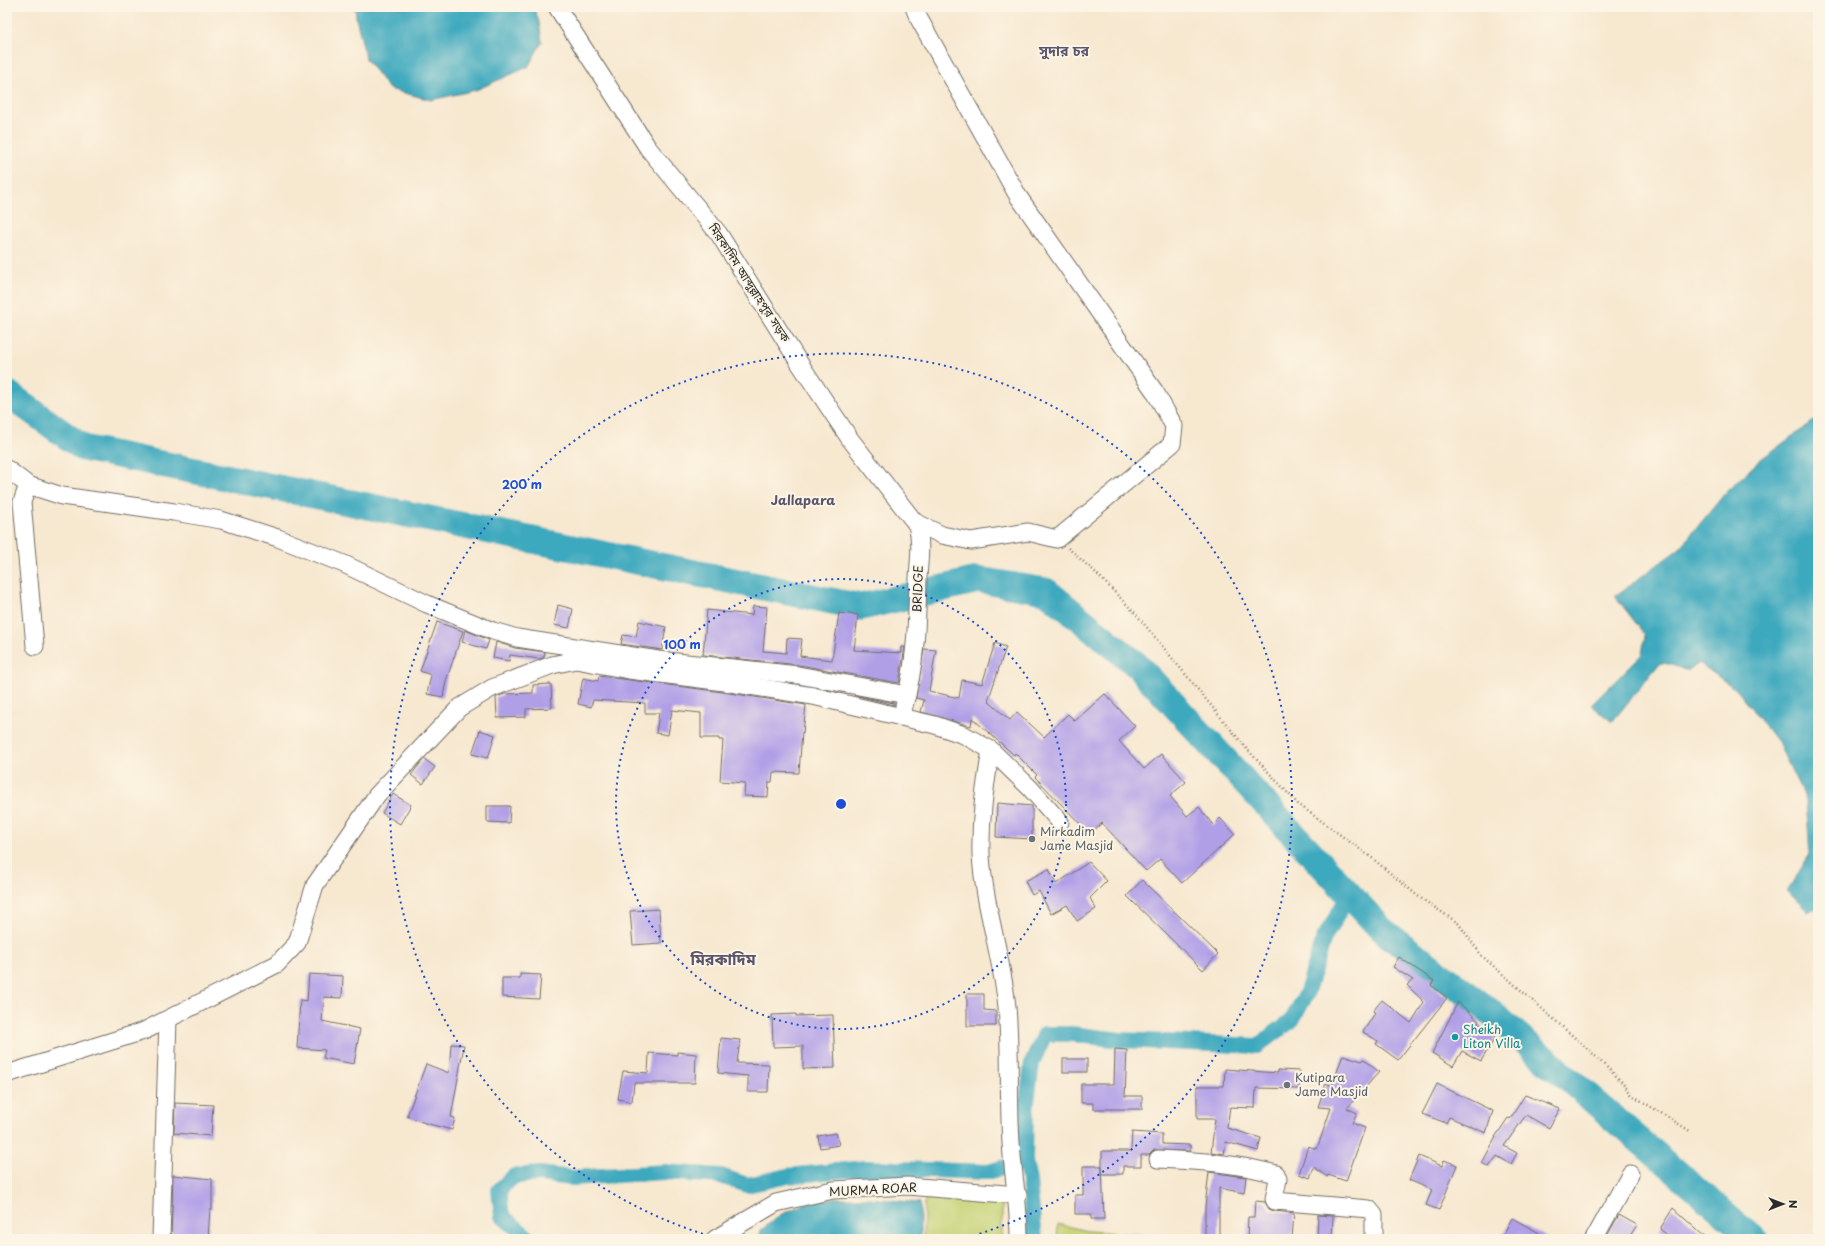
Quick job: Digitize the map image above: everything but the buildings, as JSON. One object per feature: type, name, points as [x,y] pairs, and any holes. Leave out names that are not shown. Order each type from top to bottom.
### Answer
[{"type":"street","name":"মিরকাদিম আব্দুল্লাহপুর সড়ক","points":[[557,7],[648,148],[719,234],[850,439],[899,505],[915,522],[919,533],[920,542]]},
{"type":"street","points":[[914,7],[967,108],[1018,196],[1150,386],[1174,426],[1172,444],[1058,539],[1028,532],[971,541],[942,535],[915,522]]},
{"type":"street","points":[[7,469],[28,485],[62,496],[221,520],[270,536],[344,564],[434,607],[493,631],[516,638],[658,660],[798,675],[907,695]]},
{"type":"street","points":[[28,485],[22,502],[35,646]]},
{"type":"street","name":"BRIDGE","points":[[900,717],[907,695],[916,635],[920,542]]},
{"type":"street","points":[[7,1074],[144,1032],[277,964],[297,943],[316,885],[377,795],[459,708],[492,688],[552,665],[576,660],[629,670],[724,682],[813,696],[935,725],[964,734],[991,750],[1030,788],[1060,822]]},
{"type":"street","points":[[991,750],[981,814],[981,856],[985,889],[1007,1006],[1011,1142],[1018,1195],[1019,1239]]},
{"type":"street","points":[[160,1239],[168,1019]]},
{"type":"street","points":[[1158,1160],[1218,1162],[1250,1167],[1276,1174],[1278,1179],[1274,1199],[1276,1201],[1369,1208],[1374,1214],[1374,1239]]},
{"type":"street","points":[[1594,1239],[1630,1174]]},
{"type":"street","name":"MURMA ROAR","points":[[715,1239],[776,1203],[833,1190],[907,1186],[1018,1195]]},
{"type":"path","points":[[1058,539],[1093,570],[1135,613],[1246,748],[1298,804],[1372,858],[1419,897],[1458,923],[1482,956],[1591,1052],[1620,1080],[1632,1095],[1690,1131]]},
{"type":"green space","points":[[925,1195],[1002,1200],[1002,1239],[923,1239]]},
{"type":"green space","points":[[1058,1224],[1088,1231],[1149,1235],[1150,1239],[1057,1239]]},
{"type":"water","points":[[355,7],[534,7],[539,22],[542,42],[528,67],[476,90],[431,100],[389,89],[366,59],[356,18]]},
{"type":"water","points":[[1818,418],[1818,906],[1808,912],[1787,891],[1810,854],[1806,800],[1778,743],[1737,690],[1699,663],[1688,671],[1669,664],[1660,663],[1612,722],[1591,705],[1642,654],[1645,635],[1615,596],[1680,548],[1726,492],[1761,459]]},
{"type":"water","points":[[834,1198],[870,1198],[920,1203],[920,1239],[760,1239],[760,1231],[780,1215],[806,1203]]},
{"type":"waterway","points":[[7,393],[83,448],[861,607],[978,580],[1046,591],[1138,666],[1382,930],[1487,1009],[1754,1239]]},
{"type":"waterway","points":[[530,1239],[502,1216],[499,1190],[514,1176],[540,1174],[571,1178],[665,1172],[721,1176],[747,1185],[788,1176],[866,1168],[989,1172],[1025,1161],[1026,1110],[1032,1063],[1045,1034],[1071,1034],[1120,1040],[1258,1046],[1292,1020],[1306,995],[1324,938],[1349,895]]},
{"type":"waterway","points":[[1025,1161],[1029,1181],[1035,1239]]},
{"type":"place","name":"Mirkadim Jame Masjid","points":[[1032,839]]},
{"type":"place","name":"Sheikh Liton Villa","points":[[1455,1037]]},
{"type":"place","name":"Kutipara Jame Masjid","points":[[1287,1085]]},
{"type":"district","name":"সুদার চর","points":[[1064,51]]},
{"type":"district","name":"Jallapara","points":[[803,500]]},
{"type":"district","name":"মিরকাদিম","points":[[723,959]]}]
